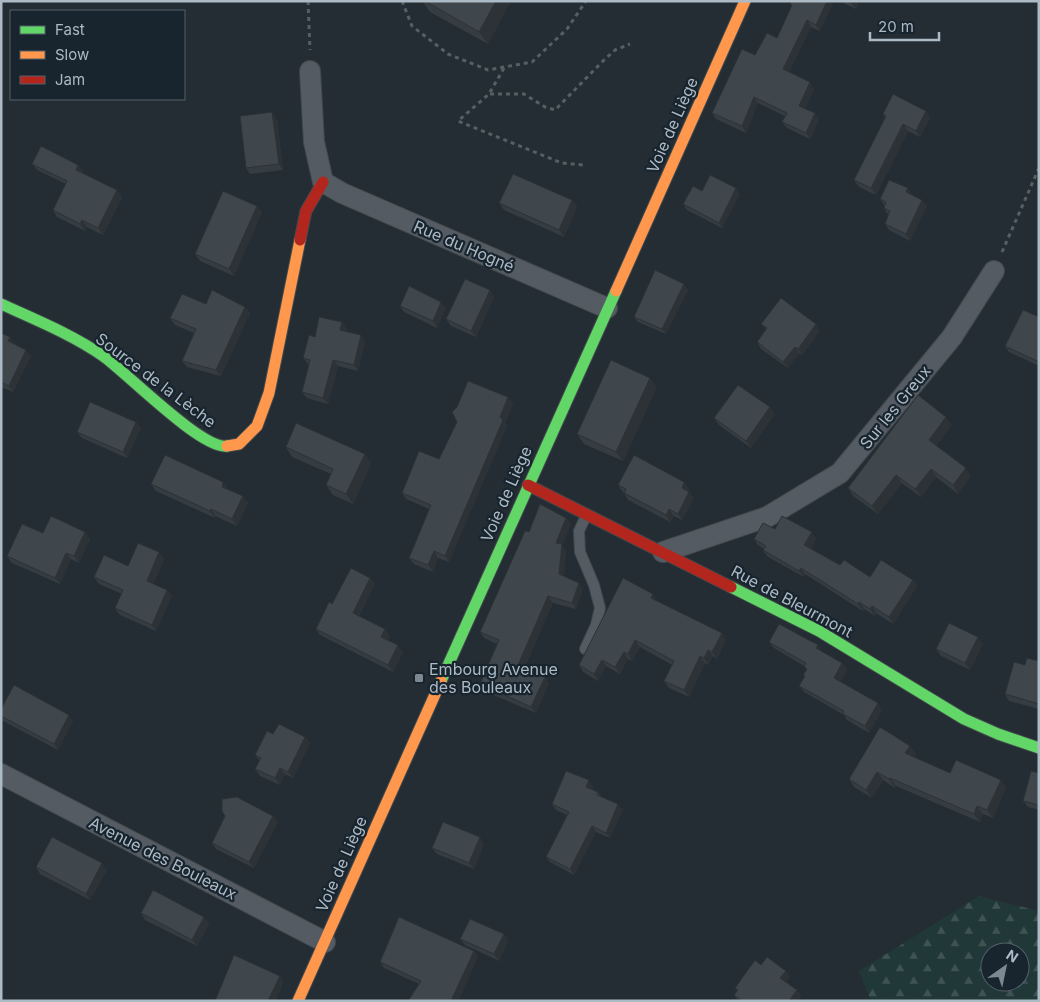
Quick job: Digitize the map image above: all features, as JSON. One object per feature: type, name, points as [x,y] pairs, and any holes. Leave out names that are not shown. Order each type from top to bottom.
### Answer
[{"type":"street","name":"Voie de Liège","points":[[298,1001],[745,1]]},
{"type":"street","points":[[310,71],[314,142],[323,182]]},
{"type":"street","name":"Rue du Hogné","points":[[323,182],[342,193],[607,308]]},
{"type":"street","name":"Source de la Lèche","points":[[1,304],[63,332],[103,356],[199,436],[221,447],[238,444],[257,426],[269,392],[306,212],[323,182]]},
{"type":"street","name":"Sur les Greux","points":[[663,552],[767,517],[840,473],[952,337],[994,271]]},
{"type":"street","name":"Rue de Bleurmont","points":[[528,485],[819,631],[964,718],[1006,737],[1039,748]]},
{"type":"street","name":"Avenue des Bouleaux","points":[[1,774],[325,942]]},
{"type":"lane","points":[[585,649],[596,625],[600,608],[594,584],[580,552],[579,531],[587,515]]},
{"type":"path","points":[[308,1],[310,71]]},
{"type":"path","points":[[402,1],[412,26],[448,54],[488,70],[532,62],[567,29],[586,1]]},
{"type":"path","points":[[489,94],[524,94],[545,107],[555,110],[615,50],[630,44]]},
{"type":"path","points":[[504,68],[489,94],[458,121],[562,163],[583,166]]},
{"type":"path","points":[[994,271],[1039,168]]},
{"type":"green space","points":[[979,896],[1039,911],[1039,1001],[871,1001],[859,971]]},
{"type":"building","points":[[425,1],[496,1],[479,32]]},
{"type":"building","points":[[791,1],[827,1],[816,25],[807,20],[783,69],[810,82],[799,106],[815,113],[806,133],[782,122],[787,113],[754,97],[742,126],[712,113],[742,49],[755,55],[767,33],[777,38],[792,5],[790,4]]},
{"type":"building","points":[[893,94],[926,111],[916,131],[903,124],[871,188],[854,180],[886,116],[883,114]]},
{"type":"building","points":[[272,112],[279,164],[246,168],[240,116]]},
{"type":"building","points":[[41,146],[78,165],[76,170],[117,190],[98,228],[82,220],[80,224],[53,210],[67,181],[32,164]]},
{"type":"building","points":[[513,174],[572,200],[559,230],[499,203]]},
{"type":"building","points":[[710,175],[736,188],[719,223],[683,204],[693,186],[702,191]]},
{"type":"building","points":[[889,180],[908,188],[906,192],[922,200],[906,234],[885,224],[890,211],[884,208],[886,202],[880,199]]},
{"type":"building","points":[[223,191],[257,206],[229,269],[195,254]]},
{"type":"building","points":[[655,270],[684,284],[662,329],[634,317]]},
{"type":"building","points":[[465,279],[490,290],[471,331],[446,319]]},
{"type":"building","points":[[409,286],[441,302],[433,321],[400,306]]},
{"type":"building","points":[[212,290],[245,307],[216,370],[182,361],[196,329],[170,318],[182,294],[206,304]]},
{"type":"building","points":[[781,298],[816,324],[798,349],[795,347],[783,362],[757,342],[767,328],[761,324]]},
{"type":"building","points":[[1023,310],[1039,317],[1039,362],[1005,346]]},
{"type":"building","points":[[319,317],[342,322],[340,330],[361,335],[354,365],[333,360],[323,398],[302,392],[310,360],[303,358],[309,335],[315,337]]},
{"type":"building","points":[[1,333],[10,337],[8,341],[26,350],[9,386],[1,382]]},
{"type":"building","points":[[611,360],[650,378],[616,452],[577,434]]},
{"type":"building","points":[[468,381],[508,397],[500,417],[503,420],[445,556],[434,551],[428,565],[409,558],[431,505],[402,493],[419,451],[439,459],[457,422],[452,412],[457,407]]},
{"type":"building","points":[[738,385],[770,407],[746,441],[714,418]]},
{"type":"building","points":[[918,395],[946,417],[929,440],[966,468],[953,485],[931,469],[915,489],[896,475],[872,506],[848,488]]},
{"type":"building","points":[[90,402],[136,422],[123,452],[77,432]]},
{"type":"building","points":[[296,423],[365,454],[346,494],[326,485],[333,469],[286,447]]},
{"type":"building","points":[[165,455],[223,482],[222,487],[243,496],[232,519],[151,484]]},
{"type":"building","points":[[634,455],[684,482],[682,488],[689,492],[678,514],[669,509],[666,515],[624,493],[626,489],[618,485]]},
{"type":"building","points":[[540,504],[566,518],[556,543],[562,544],[559,574],[579,583],[572,603],[548,596],[518,665],[545,677],[531,707],[480,684],[499,640],[480,632],[525,531],[529,532]]},
{"type":"building","points":[[51,516],[85,532],[74,556],[66,553],[55,578],[7,556],[22,524],[43,533]]},
{"type":"building","points":[[782,516],[812,532],[804,545],[840,565],[844,560],[870,577],[881,560],[913,580],[889,617],[872,606],[870,609],[859,602],[858,604],[801,568],[799,571],[763,550],[766,546],[754,539],[763,523],[775,529]]},
{"type":"building","points":[[138,543],[159,552],[147,581],[167,590],[152,625],[115,608],[123,590],[94,577],[104,555],[128,566]]},
{"type":"building","points":[[351,568],[370,578],[353,613],[385,629],[381,637],[398,645],[388,665],[316,629],[329,602],[332,604]]},
{"type":"building","points":[[623,578],[653,594],[651,598],[722,633],[712,652],[708,650],[704,658],[700,656],[684,690],[664,681],[674,661],[635,640],[628,654],[624,652],[615,667],[602,660],[594,674],[579,665]]},
{"type":"building","points":[[949,623],[978,637],[965,663],[936,649]]},
{"type":"building","points":[[779,624],[818,645],[816,648],[842,663],[834,678],[878,703],[865,726],[843,714],[844,711],[799,686],[805,676],[803,675],[807,669],[804,666],[806,663],[769,642]]},
{"type":"building","points":[[1027,658],[1039,661],[1039,704],[1005,694],[1014,662],[1025,665]]},
{"type":"building","points":[[14,685],[69,715],[54,744],[1,716],[1,709]]},
{"type":"building","points":[[279,724],[305,737],[288,772],[280,768],[275,778],[255,769],[261,758],[255,755],[267,731],[273,734]]},
{"type":"building","points":[[880,727],[910,746],[905,753],[950,773],[956,760],[1001,780],[987,810],[977,806],[974,814],[889,779],[877,772],[866,790],[849,779]]},
{"type":"building","points":[[566,771],[589,780],[586,787],[598,792],[597,795],[618,804],[606,833],[592,826],[570,869],[546,857],[569,812],[552,804]]},
{"type":"building","points":[[1031,771],[1039,773],[1039,805],[1023,801]]},
{"type":"building","points":[[237,797],[273,816],[249,862],[212,843],[225,816],[222,811],[222,799]]},
{"type":"building","points":[[443,822],[480,837],[469,863],[432,848]]},
{"type":"building","points":[[52,837],[102,863],[86,894],[36,867]]},
{"type":"building","points":[[153,890],[204,917],[192,940],[141,913]]},
{"type":"building","points":[[399,917],[474,951],[451,1001],[408,1001],[421,981],[380,962]]},
{"type":"building","points":[[470,919],[504,934],[494,954],[460,939]]},
{"type":"building","points":[[234,955],[280,976],[268,1001],[215,1001]]},
{"type":"building","points":[[767,957],[786,971],[780,978],[797,990],[789,1001],[742,1001],[734,995],[738,990],[735,988],[755,960],[761,965]]},
{"type":"traffic: fast","points":[[441,681],[616,291]]},
{"type":"traffic: fast","points":[[1,304],[91,348],[114,365],[183,424],[215,444],[227,446]]},
{"type":"traffic: fast","points":[[731,587],[819,631],[964,719],[998,734],[1039,748]]},
{"type":"traffic: slow","points":[[616,291],[745,1]]},
{"type":"traffic: slow","points":[[227,446],[239,444],[257,426],[269,393],[300,240]]},
{"type":"traffic: slow","points":[[298,1001],[441,681]]},
{"type":"traffic: jam","points":[[300,240],[306,211],[323,182]]},
{"type":"traffic: jam","points":[[528,485],[731,587]]},
{"type":"place","name":"Embourg Avenue des Bouleaux","points":[[419,678]]}]
